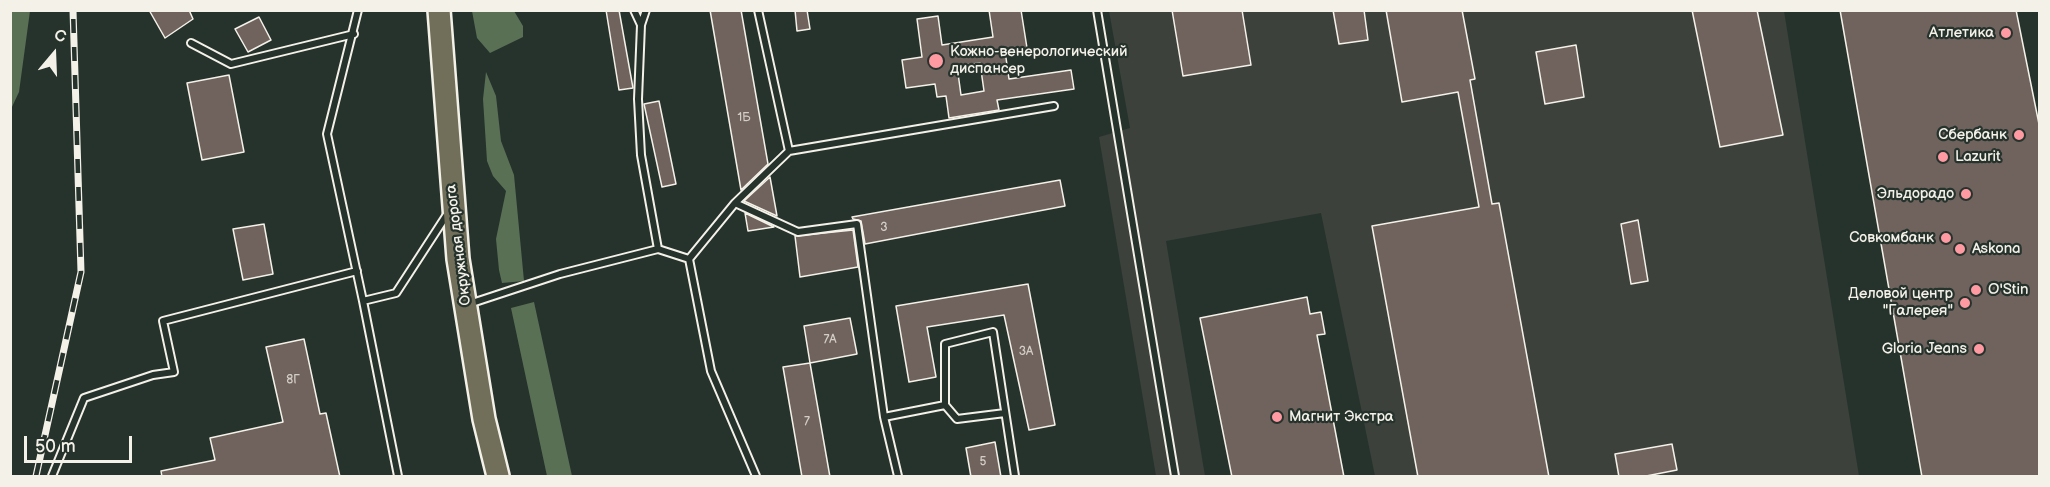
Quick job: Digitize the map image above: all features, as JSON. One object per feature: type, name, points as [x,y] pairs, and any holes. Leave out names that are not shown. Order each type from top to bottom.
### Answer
[{"type":"highway","name":"Окружная дорога","points":[[439,10],[453,204],[484,419],[498,477]]},
{"type":"lane","points":[[358,10],[354,34],[327,134],[398,477]]},
{"type":"lane","points":[[634,10],[641,25]]},
{"type":"lane","points":[[646,10],[641,25],[638,99],[641,155],[658,249]]},
{"type":"lane","points":[[758,10],[789,152]]},
{"type":"lane","points":[[1097,10],[1175,477]]},
{"type":"lane","points":[[191,43],[231,64],[354,34]]},
{"type":"lane","points":[[689,259],[735,203],[789,152],[1054,106]]},
{"type":"lane","points":[[735,203],[798,232],[857,224],[884,417],[898,477]]},
{"type":"lane","points":[[363,300],[396,294],[453,204]]},
{"type":"lane","points":[[466,306],[560,274],[658,249],[689,259]]},
{"type":"lane","points":[[689,259],[711,371],[756,477]]},
{"type":"lane","points":[[52,477],[84,398],[153,375],[174,372],[163,321],[357,271]]},
{"type":"lane","points":[[1005,413],[957,419],[945,405],[945,344],[993,332],[1015,477]]},
{"type":"lane","points":[[884,417],[945,405]]},
{"type":"shaded area","points":[[1109,11],[1784,11],[1859,476],[1375,476],[1321,213],[1166,241],[1205,476],[1156,476],[1099,137],[1130,128]]},
{"type":"green space","points":[[11,10],[30,11],[19,92],[11,109]]},
{"type":"green space","points":[[472,11],[514,11],[523,26],[523,37],[490,53],[477,38]]},
{"type":"green space","points":[[486,72],[496,96],[501,141],[514,175],[524,281],[502,283],[499,270],[496,239],[506,191],[493,176],[487,161],[483,99]]},
{"type":"green space","points":[[534,302],[572,476],[547,476],[511,308]]},
{"type":"building","points":[[149,10],[189,10],[193,19],[165,38]]},
{"type":"building","points":[[606,10],[619,10],[633,88],[619,90]]},
{"type":"building","points":[[710,10],[741,10],[768,164],[741,190]]},
{"type":"building","points":[[795,10],[807,10],[810,29],[797,31]]},
{"type":"building","points":[[989,10],[1021,10],[1027,48],[1005,51],[1009,79],[1071,70],[1074,89],[997,100],[999,110],[949,118],[946,96],[937,97],[935,84],[906,88],[902,60],[922,57],[917,19],[938,16],[942,45],[993,37]],"holes":[[[980,63],[984,91],[961,95],[957,66]]]},
{"type":"building","points":[[1172,10],[1242,10],[1251,65],[1183,76]]},
{"type":"building","points":[[1333,10],[1364,10],[1368,40],[1339,44]]},
{"type":"building","points":[[1386,10],[1462,10],[1475,79],[1470,80],[1492,204],[1499,203],[1549,477],[1418,477],[1372,226],[1479,207],[1458,92],[1402,102]]},
{"type":"building","points":[[1692,10],[1757,10],[1783,135],[1720,147]]},
{"type":"building","name":"Деловой центр \"Галерея\"","points":[[1840,10],[2016,10],[2040,129],[2040,477],[1922,477]]},
{"type":"building","points":[[259,17],[271,40],[248,52],[235,29]]},
{"type":"building","points":[[1576,45],[1584,97],[1545,104],[1536,52]]},
{"type":"building","points":[[229,75],[244,152],[202,160],[187,83]]},
{"type":"building","points":[[659,101],[676,184],[662,187],[644,104]]},
{"type":"building","points":[[770,177],[777,216],[744,201]]},
{"type":"building","points":[[1060,180],[1065,206],[865,244],[861,221],[852,217]]},
{"type":"building","points":[[745,213],[774,227],[748,231]]},
{"type":"building","points":[[1638,220],[1648,281],[1631,284],[1621,224]]},
{"type":"building","points":[[264,224],[273,274],[243,280],[233,229]]},
{"type":"building","points":[[853,230],[858,267],[800,277],[795,236]]},
{"type":"building","points":[[1028,284],[1055,425],[1029,430],[1004,315],[927,327],[936,377],[909,382],[896,306]]},
{"type":"building","name":"Магнит Экстра","points":[[1307,297],[1310,314],[1321,312],[1325,334],[1317,335],[1344,477],[1232,477],[1200,318]]},
{"type":"building","points":[[850,318],[857,354],[810,363],[804,326]]},
{"type":"building","points":[[304,339],[320,414],[326,413],[340,477],[162,477],[161,471],[215,460],[210,438],[283,422],[266,347]]},
{"type":"building","points":[[810,363],[830,477],[802,477],[783,367]]},
{"type":"building","points":[[995,442],[1001,477],[971,477],[966,448]]},
{"type":"building","points":[[1672,444],[1677,470],[1641,477],[1619,477],[1615,454]]},
{"type":"railway","points":[[36,476],[81,272],[73,10]]},
{"type":"place","name":"Атлетика","points":[[2006,33]]},
{"type":"place","name":"Кожно-венерологический диспансер","points":[[936,61]]},
{"type":"place","name":"Сбербанк","points":[[2019,135]]},
{"type":"place","name":"Lazurit","points":[[1943,157]]},
{"type":"place","name":"Эльдорадо","points":[[1966,194]]},
{"type":"place","name":"Совкомбанк","points":[[1946,238]]},
{"type":"place","name":"Askona","points":[[1960,249]]},
{"type":"place","name":"O'Stin","points":[[1976,290]]},
{"type":"place","name":"Деловой центр \"Галерея\"","points":[[1965,303]]},
{"type":"place","name":"Gloria Jeans","points":[[1979,349]]},
{"type":"place","name":"Магнит Экстра","points":[[1277,417]]}]
